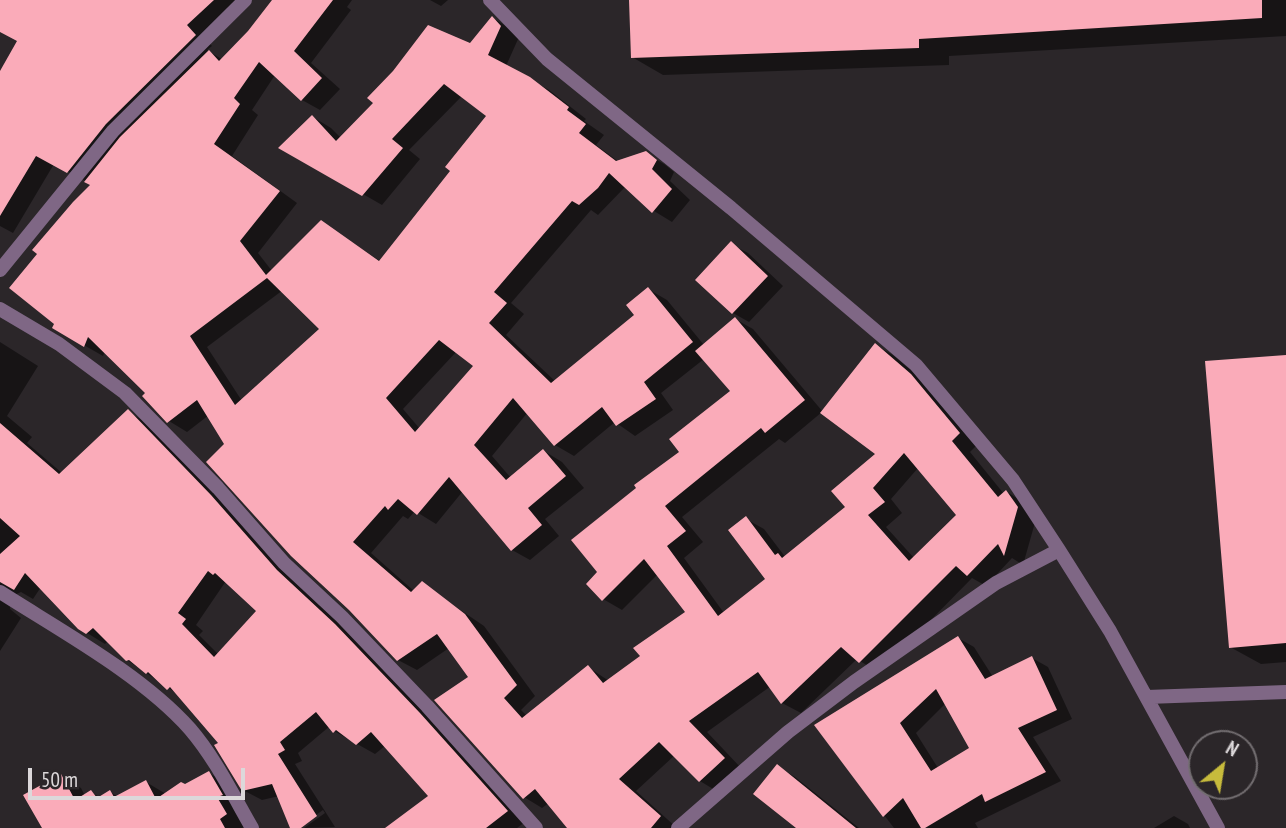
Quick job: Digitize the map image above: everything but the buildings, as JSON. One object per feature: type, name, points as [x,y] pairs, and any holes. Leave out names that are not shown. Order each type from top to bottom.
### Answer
[{"type":"street","points":[[0,270],[113,131],[245,0]]},
{"type":"street","points":[[490,0],[547,59],[731,208],[916,365],[1013,480],[1059,550],[1110,631],[1218,828]]},
{"type":"street","points":[[0,309],[59,344],[125,393],[218,488],[284,563],[342,617],[427,706],[536,828]]},
{"type":"street","points":[[678,828],[788,732],[854,682],[996,583],[1059,550]]},
{"type":"street","points":[[0,592],[141,684],[166,705],[191,730],[252,828]]},
{"type":"street","points":[[1147,697],[1286,692]]}]
